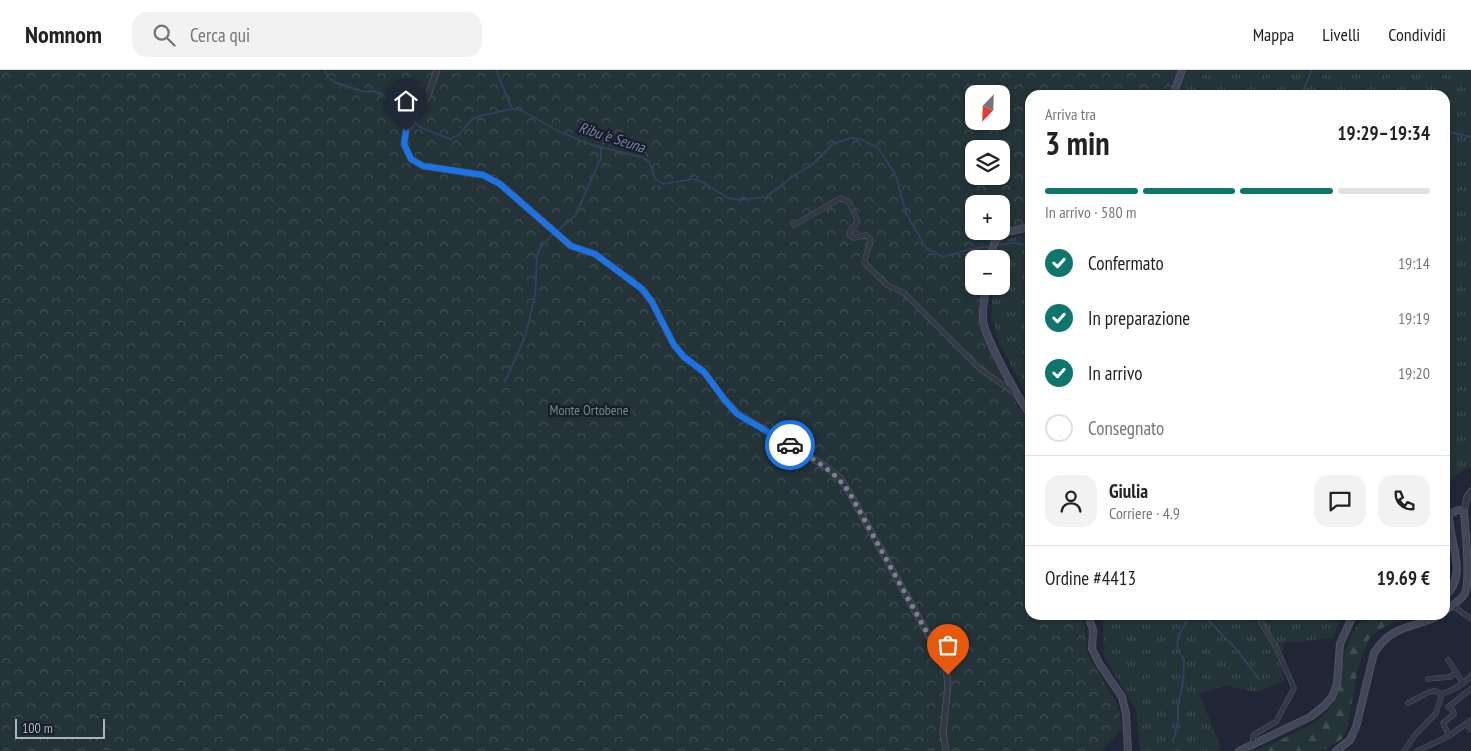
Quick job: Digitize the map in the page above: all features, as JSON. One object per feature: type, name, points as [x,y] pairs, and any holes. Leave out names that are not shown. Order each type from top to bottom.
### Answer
[{"type":"main road","points":[[1175,90],[1182,70]]},
{"type":"main road","points":[[992,250],[996,239],[1008,232],[1025,227]]},
{"type":"main road","points":[[985,295],[983,320],[986,332],[1025,406]]},
{"type":"main road","points":[[1450,515],[1458,510],[1464,511],[1469,580],[1460,600],[1452,605]]},
{"type":"main road","points":[[1450,522],[1457,575],[1450,590]]},
{"type":"main road","points":[[1090,620],[1093,630],[1092,649],[1099,663],[1122,696],[1126,714],[1128,751]]},
{"type":"main road","points":[[1239,751],[1310,717],[1332,697],[1336,684],[1340,644],[1351,620]]},
{"type":"main road","points":[[1336,751],[1350,740],[1356,727],[1374,653],[1380,644],[1401,628],[1425,620]]},
{"type":"street","points":[[437,70],[428,98],[406,131],[404,144],[411,159],[423,166],[483,175],[500,184],[571,246],[595,254],[642,289],[652,302],[674,345],[684,357],[704,372],[737,414],[824,466],[840,478],[946,667],[948,685],[943,734],[946,751]]},
{"type":"street","points":[[794,225],[831,202],[841,198],[849,202],[858,221],[850,230],[849,235],[853,238],[866,235],[871,240],[864,262],[887,285],[904,293],[980,369],[1018,395]]},
{"type":"street","points":[[1464,511],[1467,497],[1471,491]]},
{"type":"street","points":[[1452,605],[1471,619]]},
{"type":"street","points":[[1253,744],[1253,736],[1255,734],[1276,722],[1294,688],[1276,647],[1261,620]]},
{"type":"street","points":[[1448,660],[1464,683],[1471,684]]},
{"type":"street","points":[[1428,679],[1449,677],[1456,673]]},
{"type":"street","points":[[1408,703],[1429,692],[1435,691],[1442,694],[1464,683],[1471,675]]},
{"type":"street","points":[[1448,707],[1471,689]]},
{"type":"street","points":[[1404,751],[1415,735],[1436,713],[1442,694]]},
{"type":"street","points":[[1440,703],[1453,710],[1454,714],[1443,723],[1449,736]]},
{"type":"street","points":[[1417,751],[1449,736],[1471,720]]},
{"type":"street","points":[[1466,724],[1471,730]]},
{"type":"street","points":[[1428,746],[1435,751]]},
{"type":"green space","name":"Monte Ortobene","points":[[0,70],[1177,70],[1171,90],[1025,90],[1025,224],[1010,228],[1010,195],[965,195],[965,240],[995,240],[991,250],[965,250],[965,295],[981,295],[980,324],[1018,407],[1025,416],[1025,620],[1082,620],[1085,626],[1088,655],[1116,702],[1120,712],[1121,730],[1101,751],[0,751]]},
{"type":"green space","points":[[1186,70],[1471,70],[1471,467],[1454,476],[1450,483],[1450,90],[1180,90]]},
{"type":"green space","points":[[1025,234],[1025,391],[999,342],[991,316],[992,295],[1010,295],[1010,250],[998,250],[1000,241],[1010,240],[1010,238]]},
{"type":"green space","points":[[1102,620],[1340,620],[1333,638],[1283,643],[1284,681],[1257,692],[1225,686],[1199,694],[1221,747],[1217,751],[1140,751],[1136,709],[1104,658]]},
{"type":"green space","points":[[1363,620],[1400,620],[1380,629],[1368,640],[1357,672],[1348,726],[1342,739],[1322,751],[1253,751],[1310,725],[1328,710],[1338,692],[1349,640]]},
{"type":"waterway","name":"Ribu 'e Seuna","points":[[325,70],[328,77],[336,83],[365,92],[374,91],[383,95],[394,111],[409,118],[422,128],[450,139],[459,135],[471,120],[480,116],[512,109],[521,110],[558,131],[592,145],[641,157],[649,161],[655,179],[663,184],[693,179],[702,182],[728,198],[738,200],[766,197],[796,174],[813,164],[833,144],[851,138],[860,139],[877,147],[896,176],[906,213],[926,248],[943,257],[971,249],[992,246]]},
{"type":"waterway","points":[[496,70],[512,109]]},
{"type":"waterway","points":[[1303,90],[1312,70]]},
{"type":"waterway","points":[[1450,132],[1471,137]]},
{"type":"waterway","points":[[557,231],[575,216],[601,158],[601,148]]},
{"type":"waterway","points":[[505,382],[525,337],[535,296],[537,256],[540,248],[553,234]]},
{"type":"waterway","name":"Ribu 'e Seuna","points":[[997,245],[1014,243],[1025,245]]},
{"type":"waterway","points":[[1173,742],[1178,723],[1178,704],[1183,683],[1184,659],[1178,651],[1177,642],[1187,620]]},
{"type":"waterway","points":[[1208,620],[1236,649],[1259,679]]},
{"type":"way so far","points":[[790,445],[840,478],[946,667],[948,675]]},
{"type":"route","points":[[406,131],[404,144],[411,159],[423,166],[483,175],[500,184],[571,246],[595,254],[642,289],[652,302],[674,345],[684,357],[704,372],[737,414],[790,445]]}]
